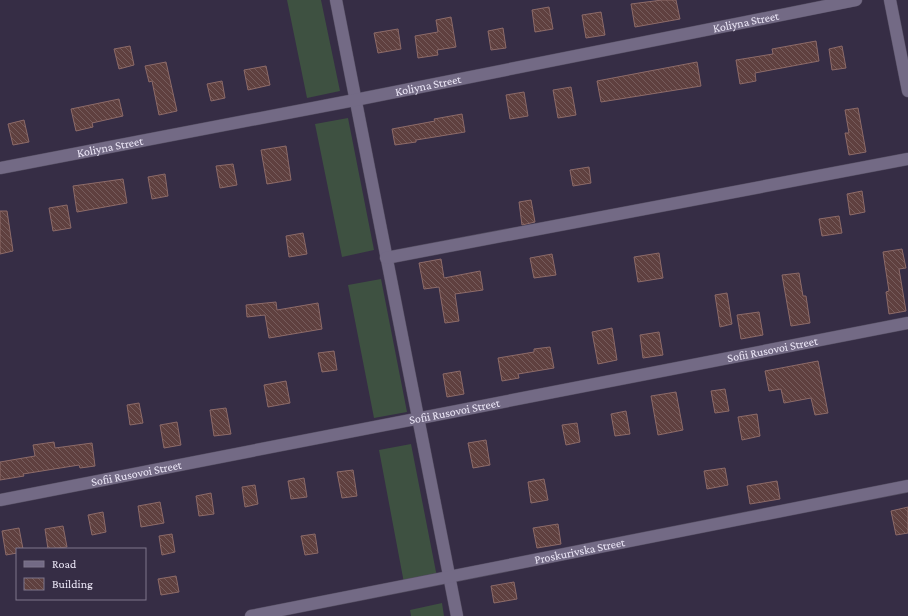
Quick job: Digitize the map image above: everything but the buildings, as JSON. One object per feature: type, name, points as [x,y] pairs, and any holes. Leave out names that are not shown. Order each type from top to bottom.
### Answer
[{"type":"street","points":[[336,0],[457,616]]},
{"type":"street","name":"Koliyna Street","points":[[0,168],[355,100],[856,0]]},
{"type":"street","points":[[890,0],[908,91]]},
{"type":"street","points":[[386,258],[908,159]]},
{"type":"street","name":"Sofii Rusovoi Street","points":[[0,500],[908,323]]},
{"type":"street","name":"Proskurivska Street","points":[[251,616],[908,486]]},
{"type":"green space","points":[[287,0],[321,0],[340,91],[307,98]]},
{"type":"green space","points":[[348,118],[374,250],[342,257],[315,124]]},
{"type":"green space","points":[[381,279],[407,412],[374,418],[348,285]]},
{"type":"green space","points":[[411,444],[437,577],[404,583],[379,450]]},
{"type":"green space","points":[[442,603],[444,616],[411,616],[410,610]]}]
